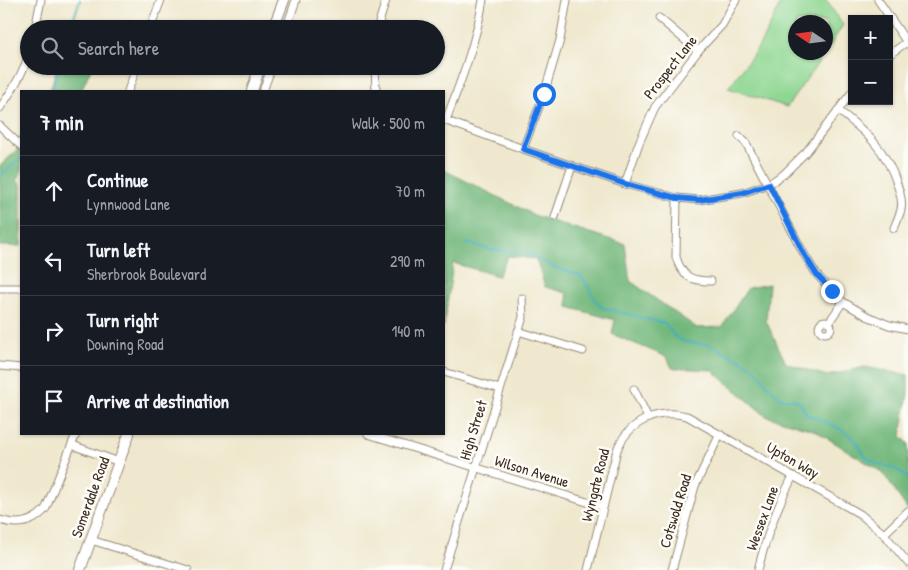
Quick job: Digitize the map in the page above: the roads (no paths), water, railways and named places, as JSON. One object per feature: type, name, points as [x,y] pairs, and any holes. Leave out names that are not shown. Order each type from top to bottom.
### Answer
[{"type":"main road","points":[[276,20],[284,0]]},
{"type":"main road","points":[[252,90],[257,75]]},
{"type":"main road","name":"Somerdale Road","points":[[80,570],[129,435]]},
{"type":"street","points":[[37,20],[41,0]]},
{"type":"street","points":[[153,20],[161,0]]},
{"type":"street","points":[[289,20],[296,0]]},
{"type":"street","points":[[380,20],[386,0]]},
{"type":"street","points":[[483,0],[480,20],[466,69],[445,120],[625,184],[677,198],[699,200],[742,193],[769,184],[784,174],[807,151],[848,97]]},
{"type":"street","points":[[523,149],[544,94],[558,49],[567,0]]},
{"type":"street","name":"Prospect Lane","points":[[625,184],[638,143],[655,107],[698,51],[722,25],[736,0]]},
{"type":"street","points":[[878,0],[908,42],[893,52]]},
{"type":"street","points":[[659,18],[698,51]]},
{"type":"street","points":[[0,108],[21,75]]},
{"type":"street","points":[[128,90],[134,75]]},
{"type":"street","points":[[263,90],[269,75]]},
{"type":"street","points":[[375,75],[376,90]]},
{"type":"street","points":[[838,110],[868,134],[883,152],[893,171],[900,194],[901,209],[894,228]]},
{"type":"street","points":[[0,126],[20,145]]},
{"type":"street","points":[[739,136],[746,143],[804,254],[817,275],[843,302],[867,316],[890,325],[908,329]]},
{"type":"street","points":[[555,217],[572,166]]},
{"type":"street","points":[[677,198],[676,258],[678,265],[684,275],[699,281],[711,281]]},
{"type":"street","points":[[0,288],[20,288]]},
{"type":"street","name":"High Street","points":[[444,570],[523,317],[522,298]]},
{"type":"street","points":[[829,322],[843,302]]},
{"type":"street","points":[[518,331],[583,351]]},
{"type":"street","points":[[0,366],[20,368]]},
{"type":"street","points":[[445,372],[500,389]]},
{"type":"street","points":[[634,389],[648,418]]},
{"type":"street","name":"Upton Way","points":[[648,418],[667,413],[679,414],[687,416],[720,434],[860,514],[884,534],[908,563]]},
{"type":"street","name":"Wyngate Road","points":[[588,570],[620,442],[630,430],[648,418]]},
{"type":"street","name":"Cotswold Road","points":[[672,570],[696,486],[720,434]]},
{"type":"street","points":[[0,520],[18,524],[39,516],[46,508],[76,435]]},
{"type":"street","name":"Wilson Avenue","points":[[371,435],[603,507]]},
{"type":"street","points":[[72,445],[119,462]]},
{"type":"street","name":"Wessex Lane","points":[[758,570],[765,542],[776,512],[793,476]]},
{"type":"street","points":[[884,534],[908,511]]},
{"type":"street","points":[[91,540],[188,570]]},
{"type":"waterway","points":[[73,20],[80,0]]},
{"type":"waterway","points":[[56,90],[54,82],[57,75]]},
{"type":"waterway","points":[[0,176],[20,159]]},
{"type":"waterway","points":[[466,243],[492,250],[530,254],[550,266],[579,275],[584,280],[597,303],[603,308],[663,323],[676,338],[682,341],[708,344],[745,362],[756,370],[768,386],[782,399],[792,399],[800,402],[806,414],[849,434],[858,444],[863,454],[875,463],[898,470],[908,478]]}]
